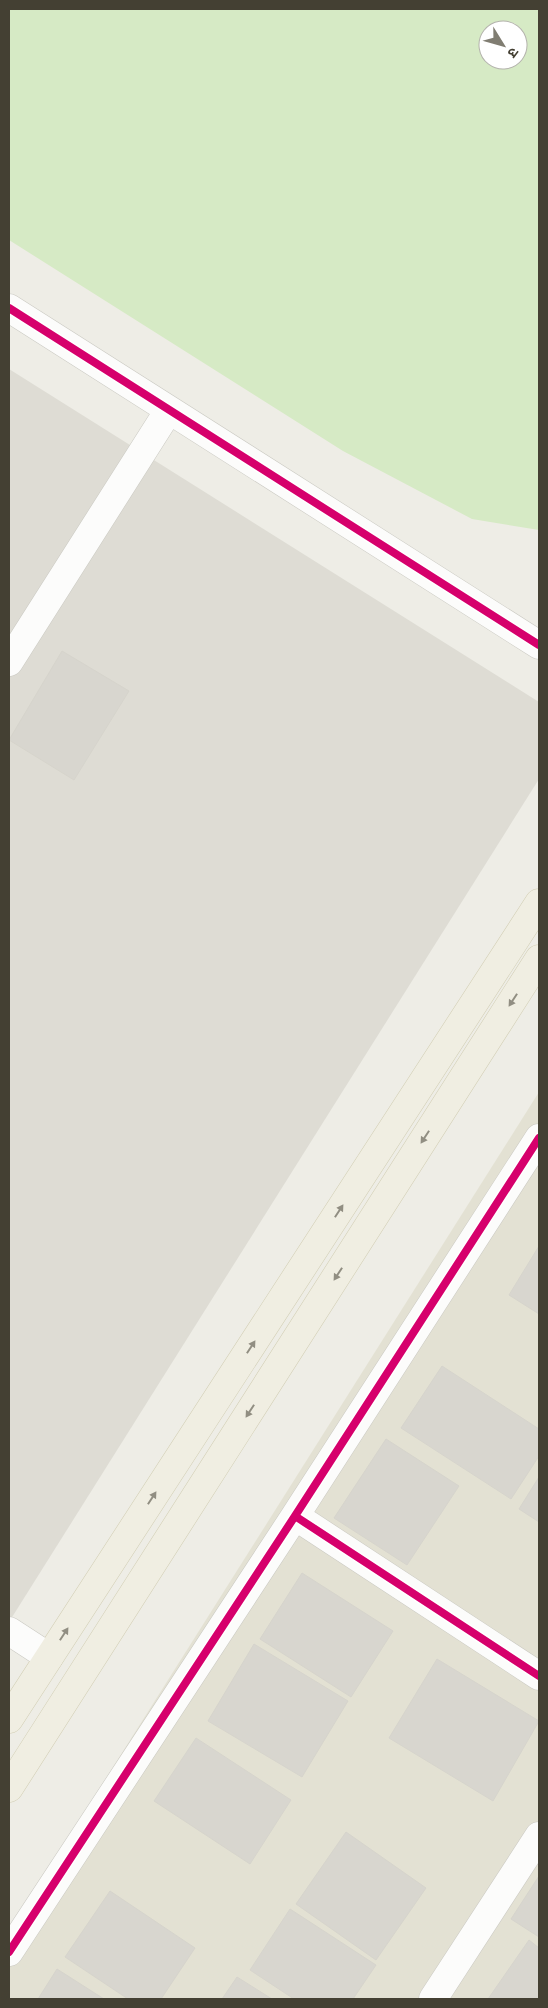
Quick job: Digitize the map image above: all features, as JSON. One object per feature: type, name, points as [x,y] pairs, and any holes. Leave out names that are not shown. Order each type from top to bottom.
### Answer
[{"type":"main road","points":[[9,1719],[539,903]]},
{"type":"main road","points":[[9,1788],[539,959]]},
{"type":"street","points":[[9,308],[539,645]]},
{"type":"street","points":[[9,662],[169,410]]},
{"type":"street","points":[[9,1952],[295,1516],[539,1138]]},
{"type":"street","points":[[295,1516],[539,1676]]},
{"type":"street","points":[[9,1631],[49,1657]]},
{"type":"street","points":[[433,1999],[539,1836]]},
{"type":"shaded area","points":[[9,369],[539,702],[539,779],[9,1622]]},
{"type":"shaded area","points":[[539,1092],[539,1999],[9,1999],[9,1932]]},
{"type":"green space","points":[[9,9],[539,9],[539,530],[472,519],[343,451],[9,240]]},
{"type":"building","points":[[62,651],[129,691],[74,780],[9,740]]},
{"type":"building","points":[[539,1246],[539,1314],[509,1295]]},
{"type":"building","points":[[442,1366],[539,1429],[539,1456],[511,1499],[401,1428]]},
{"type":"building","points":[[386,1439],[459,1486],[407,1565],[334,1518]]},
{"type":"building","points":[[539,1477],[539,1522],[519,1509]]},
{"type":"building","points":[[302,1573],[393,1631],[351,1697],[260,1639]]},
{"type":"building","points":[[254,1644],[348,1701],[302,1777],[208,1721]]},
{"type":"building","points":[[437,1659],[539,1721],[493,1801],[389,1738]]},
{"type":"building","points":[[196,1738],[291,1800],[250,1864],[154,1801]]},
{"type":"building","points":[[346,1832],[426,1888],[376,1960],[296,1904]]},
{"type":"building","points":[[539,1876],[539,1937],[511,1919]]},
{"type":"building","points":[[110,1891],[195,1948],[161,1999],[128,1999],[65,1957]]},
{"type":"building","points":[[290,1909],[376,1965],[353,1999],[294,1999],[250,1970]]},
{"type":"building","points":[[529,1940],[539,1948],[539,1999],[488,1999]]},
{"type":"building","points":[[57,1969],[104,1999],[38,1999]]},
{"type":"building","points":[[237,1977],[272,1999],[222,1999]]},
{"type":"cycle path","points":[[9,308],[539,645]]},
{"type":"cycle path","points":[[9,1952],[295,1516],[539,1138]]},
{"type":"cycle path","points":[[295,1516],[539,1676]]}]
